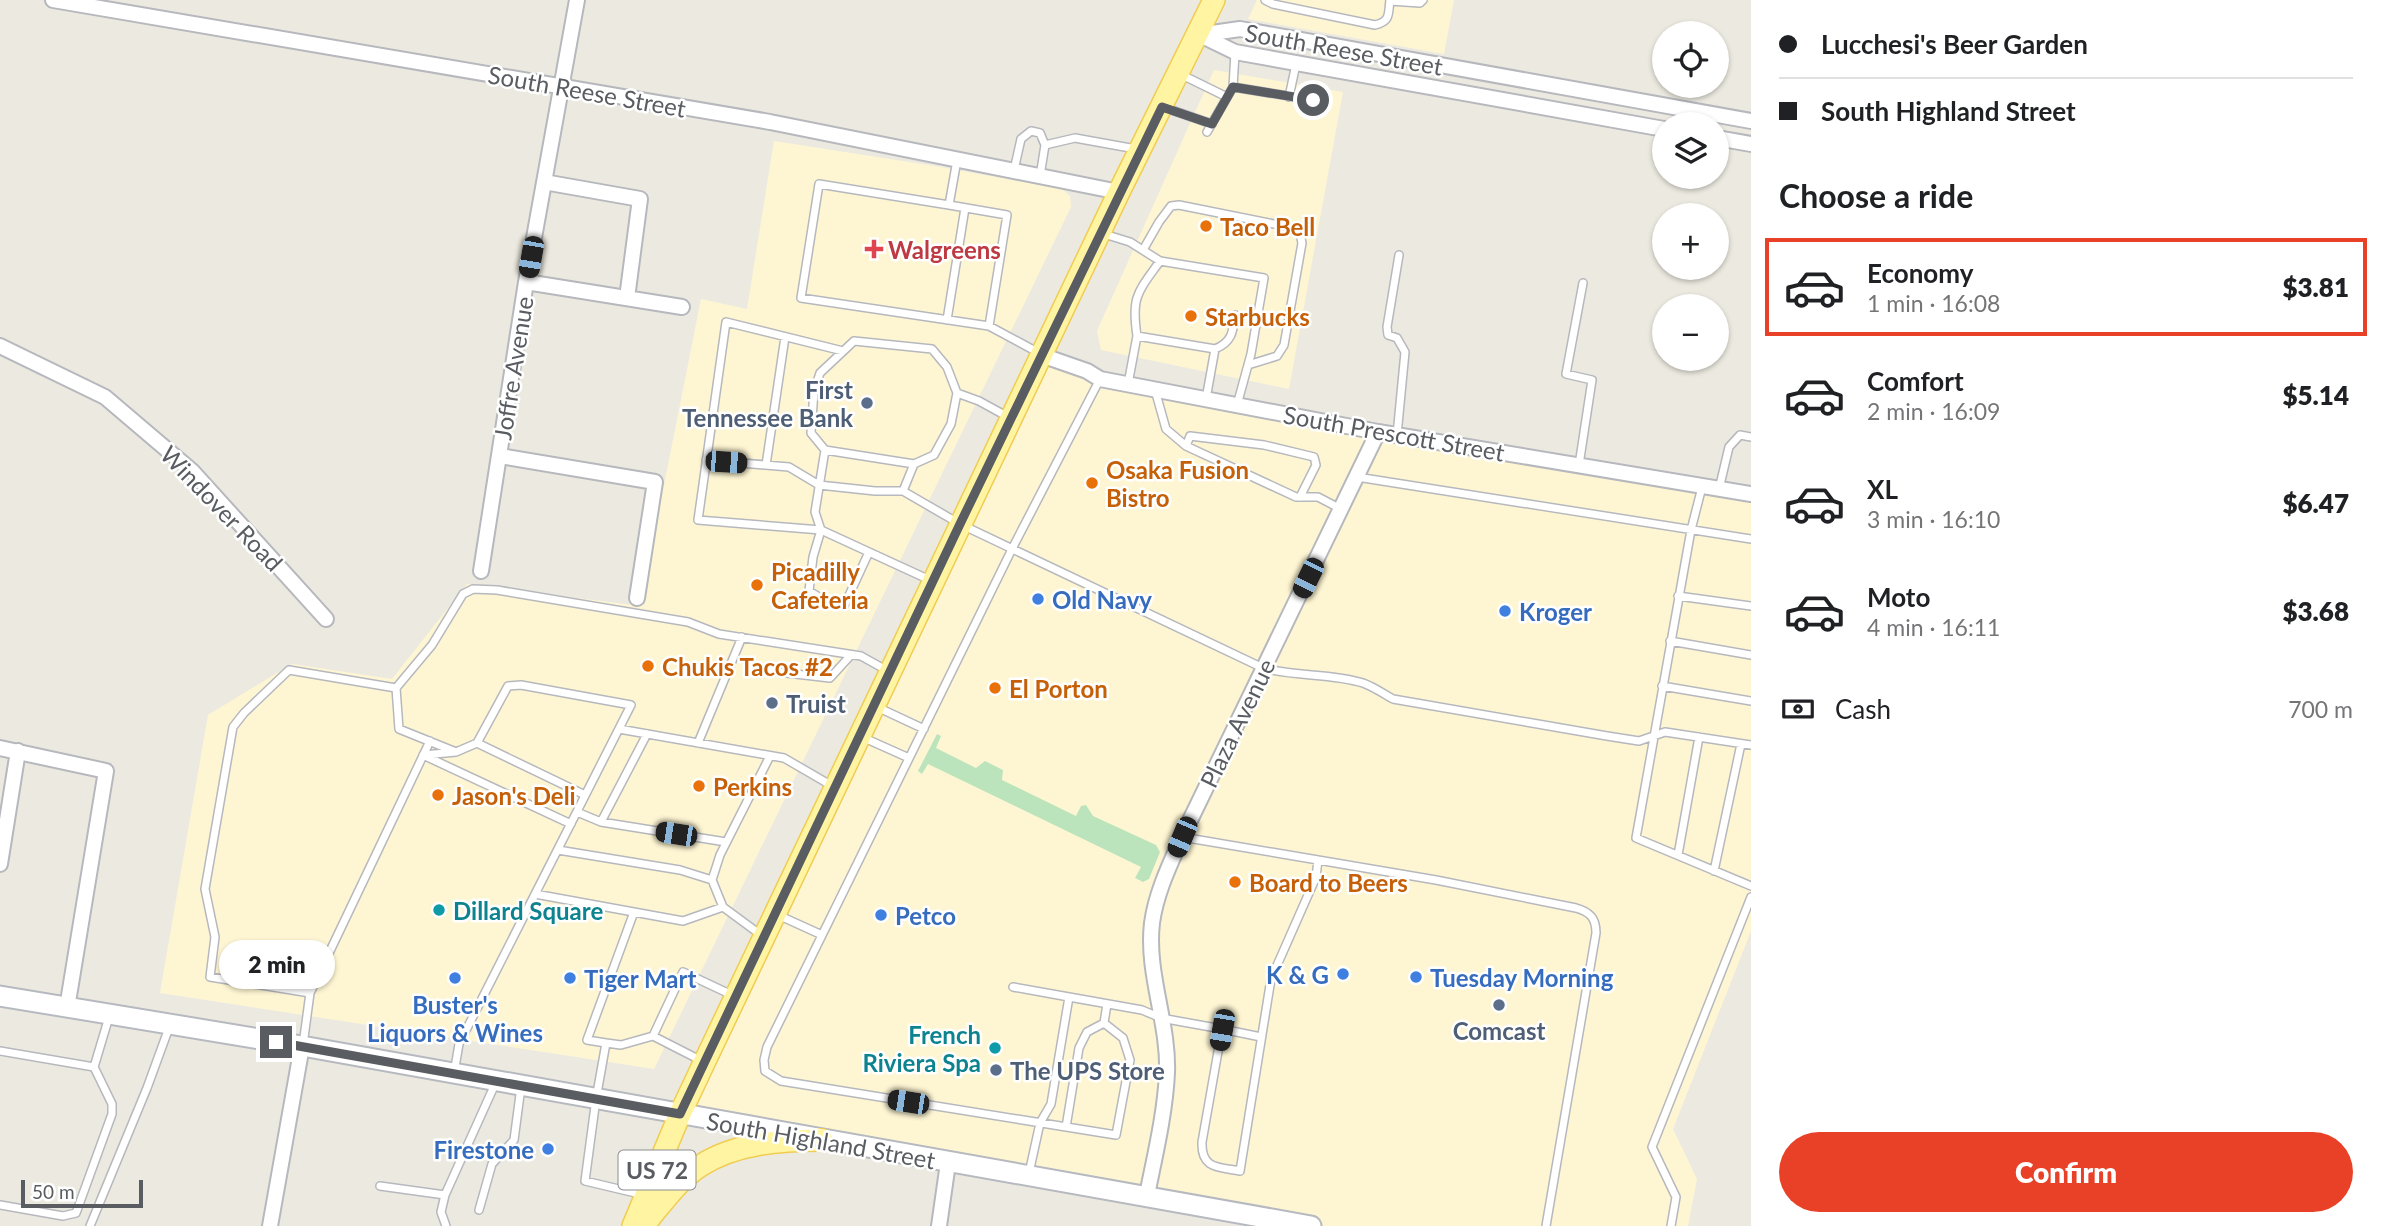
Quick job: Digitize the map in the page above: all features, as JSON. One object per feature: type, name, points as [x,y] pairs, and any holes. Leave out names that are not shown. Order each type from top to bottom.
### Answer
[{"type":"main road","name":"US 72","points":[[633,1226],[704,1063],[1119,192],[1214,0]]},
{"type":"main road","name":"South Highland Street","points":[[0,996],[302,1046],[1311,1226]]},
{"type":"main road","points":[[643,1226],[680,1183],[699,1167],[719,1156],[774,1142],[822,1140]]},
{"type":"street","name":"South Reese Street","points":[[52,0],[770,122],[1119,192]]},
{"type":"street","name":"Joffre Avenue","points":[[481,571],[526,282],[577,0]]},
{"type":"street","name":"South Reese Street","points":[[1198,35],[1240,29],[1751,121]]},
{"type":"street","name":"South Reese Street","points":[[1198,35],[1235,52],[1652,127]]},
{"type":"street","points":[[1729,140],[1751,144]]},
{"type":"street","points":[[544,182],[640,199],[627,298]]},
{"type":"street","points":[[526,282],[682,307]]},
{"type":"street","name":"Windover Road","points":[[0,346],[105,397],[192,471],[326,619]]},
{"type":"street","name":"South Prescott Street","points":[[1041,355],[1087,371],[1100,379],[1378,432],[1751,494]]},
{"type":"street","name":"Plaza Avenue","points":[[1147,1195],[1163,1109],[1167,1071],[1152,954],[1152,923],[1162,884],[1182,837],[1378,432]]},
{"type":"street","points":[[500,456],[655,482],[637,598]]},
{"type":"street","points":[[0,748],[106,771],[67,1008]]},
{"type":"street","points":[[0,864],[19,751]]},
{"type":"street","points":[[270,1226],[302,1046]]},
{"type":"street","points":[[939,1226],[948,1163]]},
{"type":"lane","points":[[1271,1],[1375,25],[1384,23],[1387,19],[1390,1],[1413,4],[1423,0]]},
{"type":"lane","points":[[1207,132],[1233,87],[1235,52]]},
{"type":"lane","points":[[1289,97],[1296,63]]},
{"type":"lane","points":[[1179,73],[1227,97]]},
{"type":"lane","points":[[1233,87],[1313,100]]},
{"type":"lane","points":[[1162,107],[1212,124]]},
{"type":"lane","points":[[1014,171],[1021,139],[1031,131],[1040,133],[1045,145],[1040,176]]},
{"type":"lane","points":[[1045,145],[1075,138],[1140,150]]},
{"type":"lane","points":[[949,205],[957,160]]},
{"type":"lane","points":[[989,326],[1007,215],[819,184],[801,298],[989,326],[1041,355]]},
{"type":"lane","points":[[1143,250],[1171,206],[1179,205],[1299,229],[1301,243],[1284,345],[1277,356],[1248,365]]},
{"type":"lane","points":[[947,320],[965,208]]},
{"type":"lane","points":[[1100,232],[1130,242],[1160,261],[1264,278],[1248,365],[1237,405]]},
{"type":"lane","points":[[1397,435],[1405,352],[1397,338],[1388,335],[1387,327],[1399,255]]},
{"type":"lane","points":[[1129,384],[1137,335],[1133,311],[1140,289],[1160,261]]},
{"type":"lane","points":[[1579,465],[1592,380],[1566,374],[1583,284]]},
{"type":"lane","points":[[1137,335],[1215,349],[1232,337],[1235,316]]},
{"type":"lane","points":[[843,351],[726,322],[698,520],[821,530],[933,581]]},
{"type":"lane","points":[[766,465],[785,337]]},
{"type":"lane","points":[[854,341],[932,349],[947,367],[957,393],[951,424],[934,455],[914,464],[825,450],[811,433],[814,391],[820,373],[854,341]]},
{"type":"lane","points":[[1206,398],[1215,349]]},
{"type":"lane","points":[[1100,379],[1013,547],[767,1047],[765,1071],[781,1081],[1116,1135],[1130,1060],[1123,1038],[1104,1023]]},
{"type":"lane","points":[[1155,389],[1166,429],[1185,446],[1296,497],[1318,497],[1341,510]]},
{"type":"lane","points":[[957,393],[979,401],[1011,419]]},
{"type":"lane","points":[[1719,489],[1729,447],[1740,435],[1751,437]]},
{"type":"lane","points":[[1185,446],[1190,436],[1264,445],[1314,457],[1316,465],[1300,497]]},
{"type":"lane","points":[[825,450],[815,512],[821,530],[813,557],[809,591],[829,603],[845,604],[869,552]]},
{"type":"lane","points":[[706,460],[789,467],[819,485],[903,491],[960,524],[1263,668],[1283,674],[1364,684],[1393,699],[1639,741],[1665,732],[1751,745]]},
{"type":"lane","points":[[903,491],[914,464]]},
{"type":"lane","points":[[1357,477],[1751,539]]},
{"type":"lane","points":[[1703,486],[1678,596],[1636,838],[1751,886]]},
{"type":"lane","points":[[456,752],[399,729],[396,688],[432,645],[463,594],[473,589],[497,590],[688,622],[719,634],[861,656],[890,672]]},
{"type":"lane","points":[[1678,596],[1751,606]]},
{"type":"lane","points":[[698,743],[742,637]]},
{"type":"lane","points":[[1670,641],[1751,655]]},
{"type":"lane","points":[[760,670],[830,678],[851,655]]},
{"type":"lane","points":[[732,666],[742,667]]},
{"type":"lane","points":[[310,993],[210,977],[215,937],[205,889],[233,727],[289,670],[396,688]]},
{"type":"lane","points":[[423,755],[456,752],[477,743],[508,686],[521,685],[631,705],[459,1044],[453,1073]]},
{"type":"lane","points":[[1662,686],[1751,701]]},
{"type":"lane","points":[[874,706],[923,729]]},
{"type":"lane","points":[[619,729],[784,758],[835,788]]},
{"type":"lane","points":[[601,821],[647,734]]},
{"type":"lane","points":[[860,736],[909,758]]},
{"type":"lane","points":[[1678,855],[1699,737]]},
{"type":"lane","points":[[302,1046],[310,993],[430,741]]},
{"type":"lane","points":[[477,743],[586,795]]},
{"type":"lane","points":[[1714,871],[1741,744]]},
{"type":"lane","points":[[423,755],[571,824]]},
{"type":"lane","points":[[764,938],[723,907],[712,880],[726,842],[770,756]]},
{"type":"lane","points":[[577,812],[601,821],[726,842]]},
{"type":"lane","points":[[1182,837],[1576,908],[1591,915],[1596,933],[1546,1226]]},
{"type":"lane","points":[[558,850],[680,870],[712,880]]},
{"type":"lane","points":[[1222,1030],[1202,1154],[1207,1162],[1240,1171],[1271,979],[1316,877],[1318,860]]},
{"type":"lane","points":[[535,894],[683,921],[723,907]]},
{"type":"lane","points":[[1671,1226],[1676,1197],[1652,1147],[1751,897]]},
{"type":"lane","points":[[634,912],[587,1040],[621,1045],[653,1036],[704,1063]]},
{"type":"lane","points":[[775,914],[822,935]]},
{"type":"lane","points":[[653,1036],[683,972],[736,996]]},
{"type":"lane","points":[[1013,987],[1142,1010],[1161,1018],[1261,1037]]},
{"type":"lane","points":[[1029,1176],[1040,1123],[1051,1104],[1069,997]]},
{"type":"lane","points":[[1104,1023],[1107,1004]]},
{"type":"lane","points":[[0,1205],[63,1216],[76,1213],[113,1114],[112,1104],[94,1067],[110,1015]]},
{"type":"lane","points":[[1066,1127],[1079,1048],[1087,1032],[1104,1023]]},
{"type":"lane","points":[[90,1226],[147,1088],[170,1024]]},
{"type":"lane","points":[[606,1043],[585,1181],[646,1195]]},
{"type":"lane","points":[[0,1051],[94,1067]]},
{"type":"lane","points":[[446,1226],[441,1212],[445,1195],[496,1081]]},
{"type":"lane","points":[[479,1210],[492,1164],[514,1140],[521,1086]]},
{"type":"lane","points":[[380,1186],[445,1195]]},
{"type":"shaded area","points":[[1257,0],[1454,0],[1444,54],[1248,19]]},
{"type":"shaded area","points":[[1214,70],[1343,92],[1289,389],[1101,350],[1097,331]]},
{"type":"shaded area","points":[[774,141],[1062,189],[1070,196],[1071,207],[654,1069],[160,993],[208,715],[292,664],[392,679],[467,584],[640,606],[701,299],[747,309]]},
{"type":"shaded area","points":[[1041,355],[1087,371],[1751,494],[1751,931],[1673,1129],[1697,1179],[1688,1226],[1311,1226],[680,1114]]},
{"type":"green space","points":[[937,734],[941,736],[936,748],[976,768],[985,761],[1003,770],[1002,780],[1076,816],[1081,806],[1086,805],[1093,816],[1156,845],[1160,852],[1149,879],[1143,882],[1135,878],[1141,867],[928,764],[922,774],[918,771]]},
{"type":"place","name":"Taco Bell","points":[[1206,226]]},
{"type":"place","name":"Walgreens","points":[[874,249]]},
{"type":"place","name":"Starbucks","points":[[1191,316]]},
{"type":"place","name":"First Tennessee Bank","points":[[867,403]]},
{"type":"place","name":"Osaka Fusion Bistro","points":[[1092,483]]},
{"type":"place","name":"Picadilly Cafeteria","points":[[757,585]]},
{"type":"place","name":"Old Navy","points":[[1038,599]]},
{"type":"place","name":"Kroger","points":[[1505,611]]},
{"type":"place","name":"Chukis Tacos #2","points":[[648,666]]},
{"type":"place","name":"El Porton","points":[[995,688]]},
{"type":"place","name":"Truist","points":[[772,703]]},
{"type":"place","name":"Perkins","points":[[699,786]]},
{"type":"place","name":"Jason's Deli","points":[[438,795]]},
{"type":"place","name":"Board to Beers","points":[[1235,882]]},
{"type":"place","name":"Dillard Square","points":[[439,910]]},
{"type":"place","name":"Petco","points":[[881,915]]},
{"type":"place","name":"K & G","points":[[1343,974]]},
{"type":"place","name":"Tuesday Morning","points":[[1416,977]]},
{"type":"place","name":"Buster's Liquors & Wines","points":[[455,978]]},
{"type":"place","name":"Tiger Mart","points":[[570,978]]},
{"type":"place","name":"Comcast","points":[[1499,1005]]},
{"type":"place","name":"French Riviera Spa","points":[[995,1048]]},
{"type":"place","name":"The UPS Store","points":[[996,1070]]},
{"type":"place","name":"Firestone","points":[[548,1149]]},
{"type":"route","points":[[276,1042],[680,1114],[960,524],[1162,107],[1212,124],[1233,87],[1313,100]]}]
